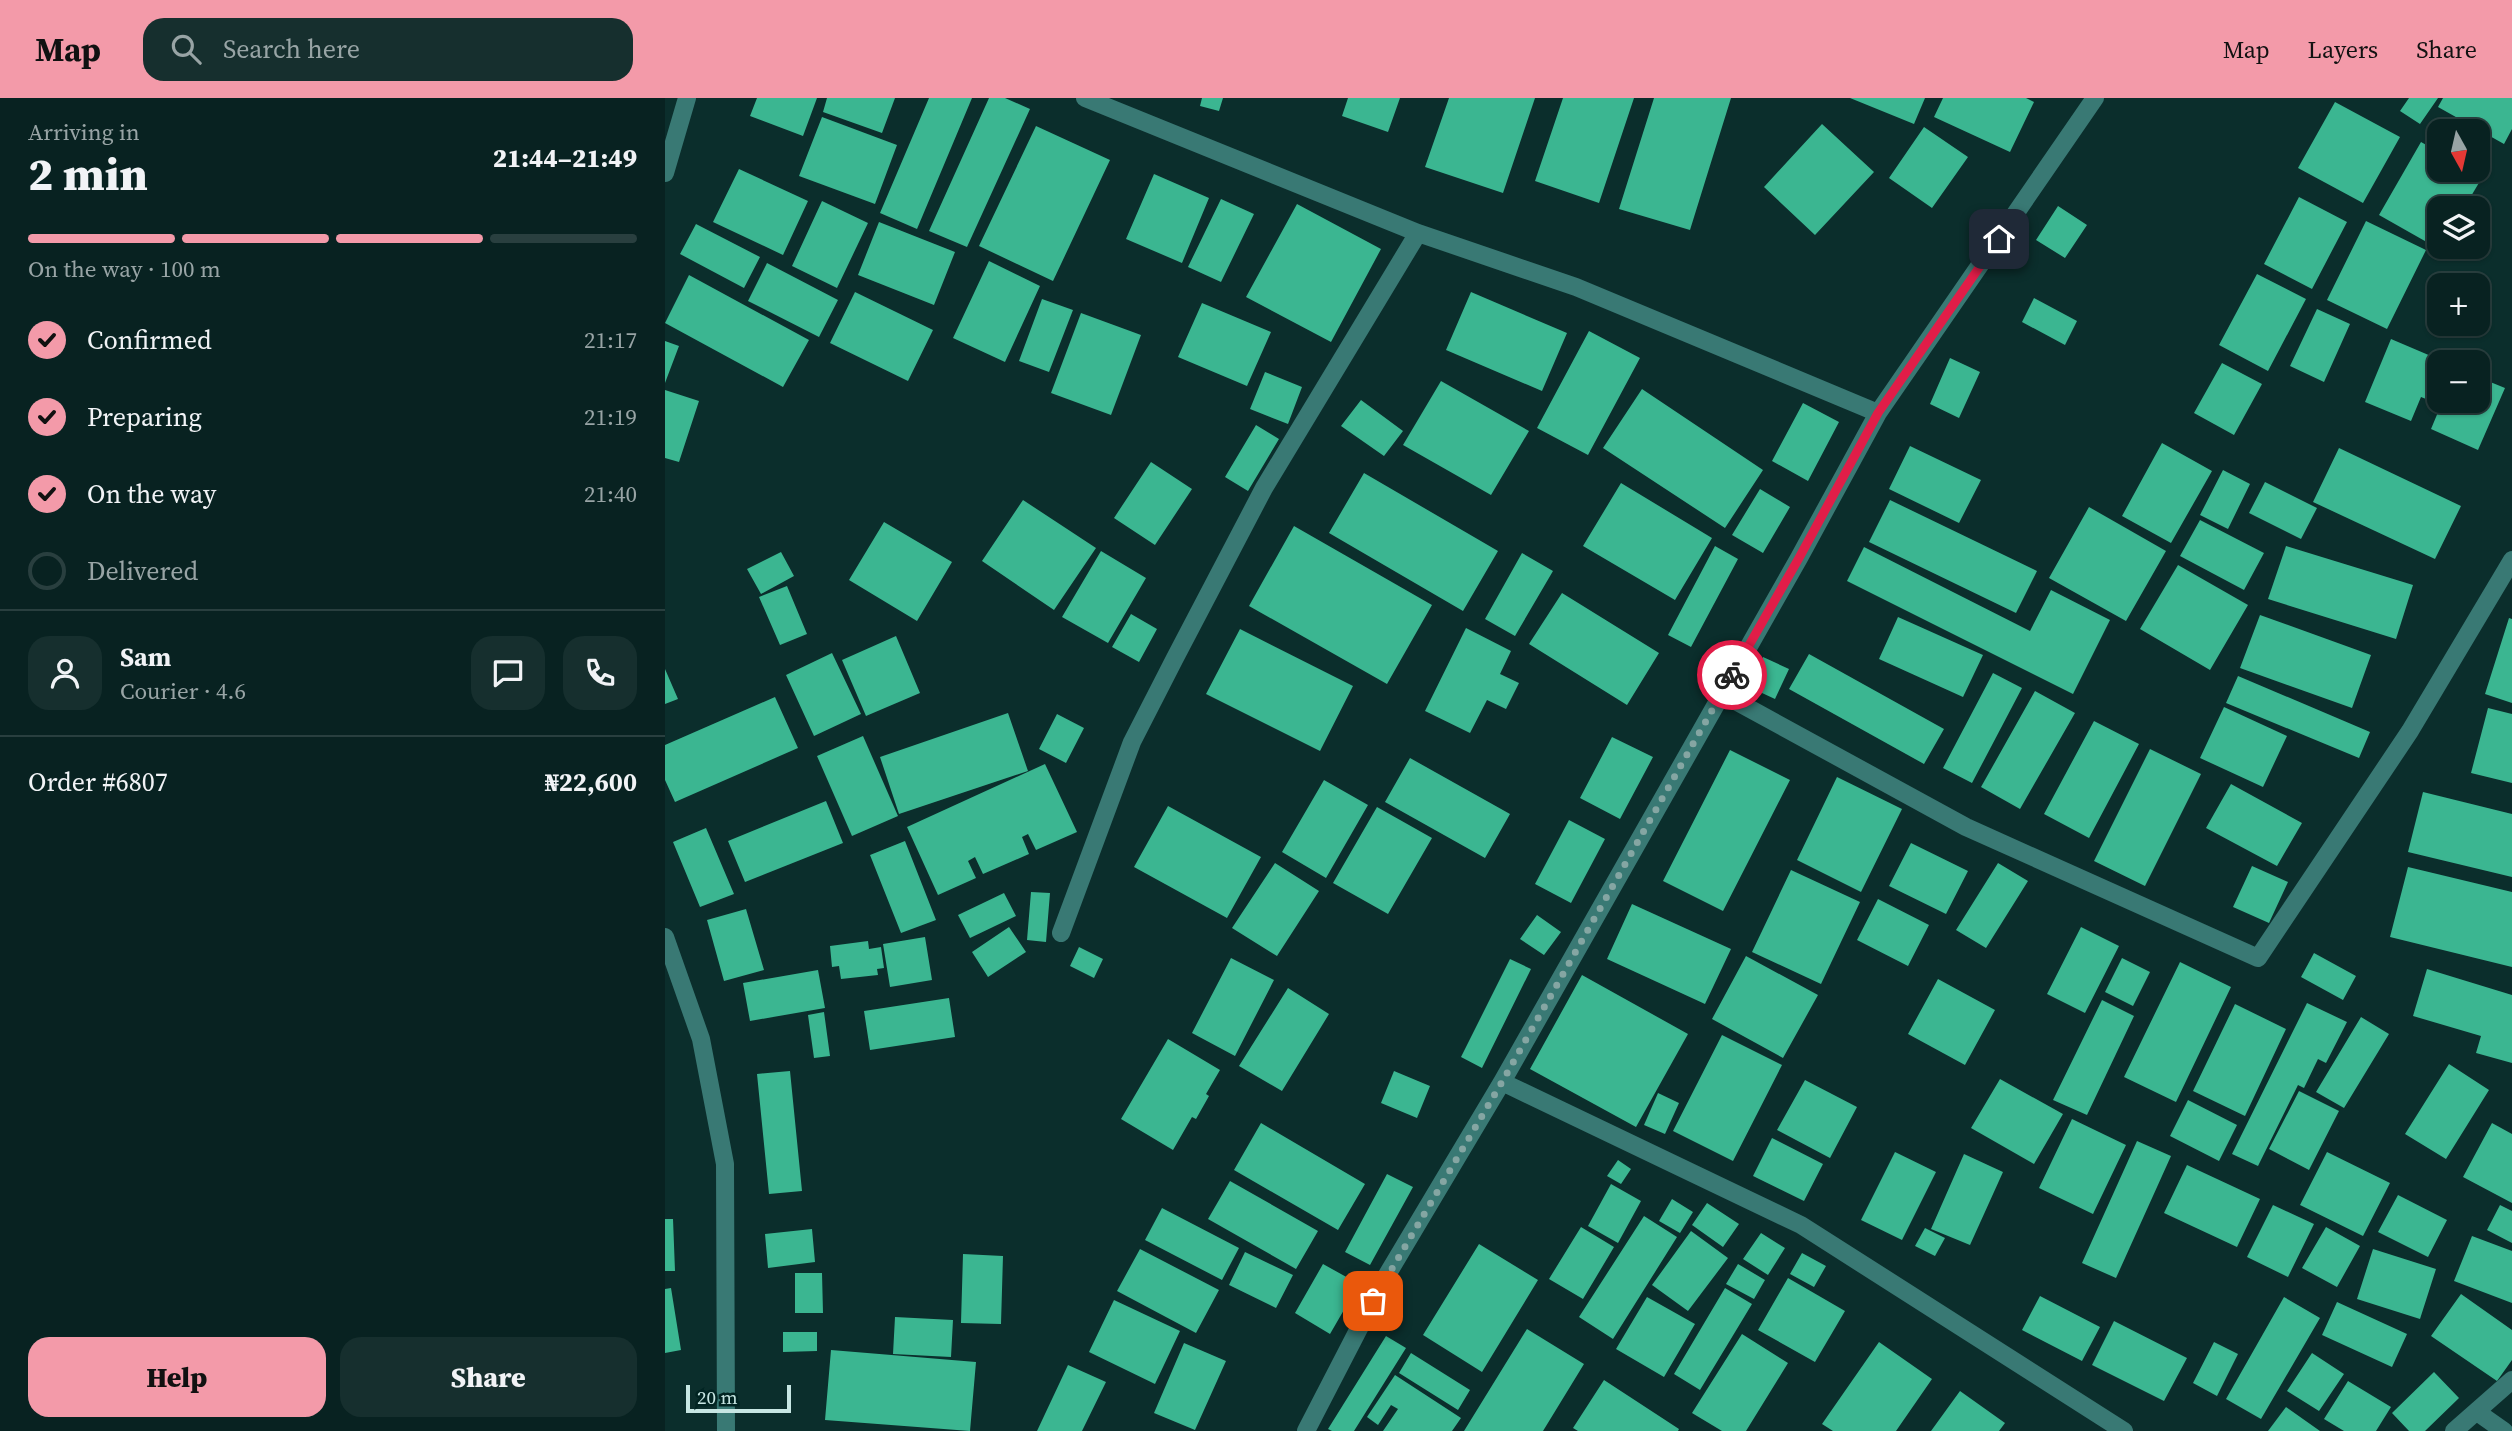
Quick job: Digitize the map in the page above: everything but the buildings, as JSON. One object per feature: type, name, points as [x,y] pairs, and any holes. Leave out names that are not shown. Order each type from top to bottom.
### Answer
[{"type":"street","points":[[665,173],[687,98]]},
{"type":"street","points":[[1085,98],[1418,233],[1576,287],[1878,413]]},
{"type":"street","points":[[1306,1431],[1384,1280],[1502,1082],[1799,558],[1878,413],[2095,98]]},
{"type":"street","points":[[1061,933],[1138,730],[1264,488],[1418,233]]},
{"type":"street","points":[[1721,693],[1966,827],[2258,958],[2410,731],[2512,560]]},
{"type":"street","points":[[665,937],[701,1038],[725,1164],[726,1431]]},
{"type":"street","points":[[1502,1082],[1801,1225],[2125,1431]]},
{"type":"street","points":[[2454,1431],[2512,1380]]},
{"type":"street","points":[[2477,1412],[2504,1431]]},
{"type":"way so far","points":[[1373,1301],[1502,1082],[1732,675]]},
{"type":"route","points":[[1732,675],[1878,413],[1999,239]]}]
